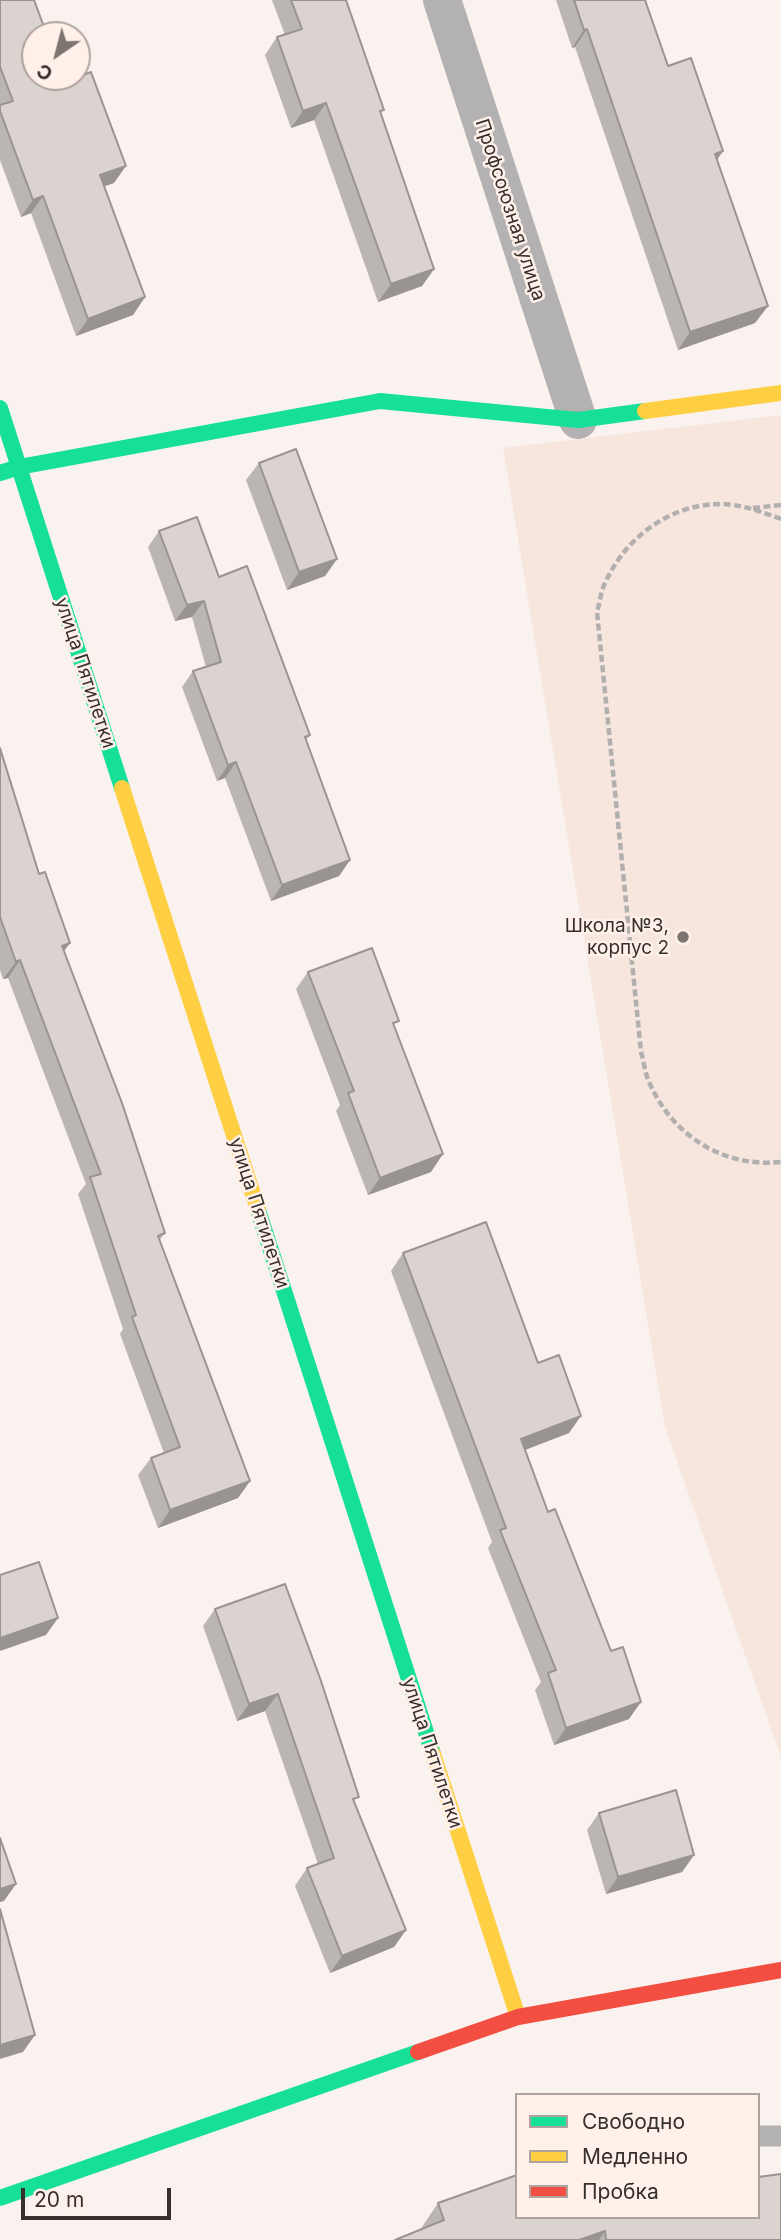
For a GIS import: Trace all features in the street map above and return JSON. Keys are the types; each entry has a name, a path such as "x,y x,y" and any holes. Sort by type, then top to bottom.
{"street":[{"name":"Профсоюзная улица","path":"442,0 578,420"},
{"path":"0,472 380,401 578,420 781,393"},
{"name":"улица Пятилетки","path":"0,408 518,2017"},
{"path":"0,2198 518,2017 781,1970"}],"lane":[{"path":"760,2136 781,2136"}],"path":[{"path":"781,519 752,509 723,504 693,507 665,517 639,534 619,557 605,583 597,612 641,1052 648,1081 662,1108 681,1131 706,1148 734,1160 764,1164 781,1162"},
{"path":"752,509 781,505"}],"shaded area":[{"name":"Школа №3, корпус 2","path":"781,415 781,1757 665,1427 503,448"}],"building":[{"path":"0,0 34,0 42,21 21,21 21,91 91,91 91,72 126,166 100,175 145,297 88,319 43,196 33,200 0,111 0,105 13,101 0,67"},
{"path":"291,0 346,0 384,110 380,111 434,269 391,284 326,103 303,111 277,37 302,29"},
{"path":"574,0 645,0 668,66 691,58 723,151 715,154 768,306 690,332 587,29 584,30"},
{"path":"296,449 337,559 299,572 259,463"},
{"path":"197,517 219,577 247,566 310,735 305,737 350,860 282,885 236,762 228,765 193,671 221,662 204,601 187,605 159,531"},
{"path":"0,748 39,874 45,872 70,943 62,946 122,1103 165,1233 158,1236 250,1481 170,1510 151,1458 180,1447 132,1317 136,1315 90,1177 101,1174 20,960 16,962 0,917"},
{"path":"372,948 399,1021 393,1023 443,1154 380,1178 348,1093 354,1091 308,972"},
{"path":"486,1222 538,1363 559,1355 581,1416 521,1439 548,1512 555,1509 611,1651 623,1647 641,1702 566,1728 548,1673 556,1670 500,1530 506,1528 403,1253"},
{"path":"39,1562 58,1618 0,1638 0,1575"},
{"path":"285,1584 320,1678 359,1797 353,1799 406,1930 342,1956 307,1868 334,1858 278,1694 249,1704 215,1609"},
{"path":"676,1790 694,1855 618,1877 599,1813"},
{"path":"0,1838 16,1884 0,1889"},
{"path":"0,1909 35,2035 0,2045"},
{"path":"781,2174 781,2240 606,2240 605,2231 579,2240 395,2240 444,2220 438,2203 515,2176 515,2219 760,2219 760,2177"}],"traffic: fast":[{"path":"0,473 19,467 380,401 578,420 645,411"},
{"path":"0,408 122,788"},
{"path":"258,1210 433,1754"},
{"path":"0,2198 418,2052"}],"traffic: slow":[{"path":"645,411 781,393"},
{"path":"122,788 258,1210"},
{"path":"433,1754 518,2017"}],"traffic: jam":[{"path":"418,2052 518,2017 781,1970"}],"place":[{"name":"Школа №3, корпус 2","path":"683,937"}]}
